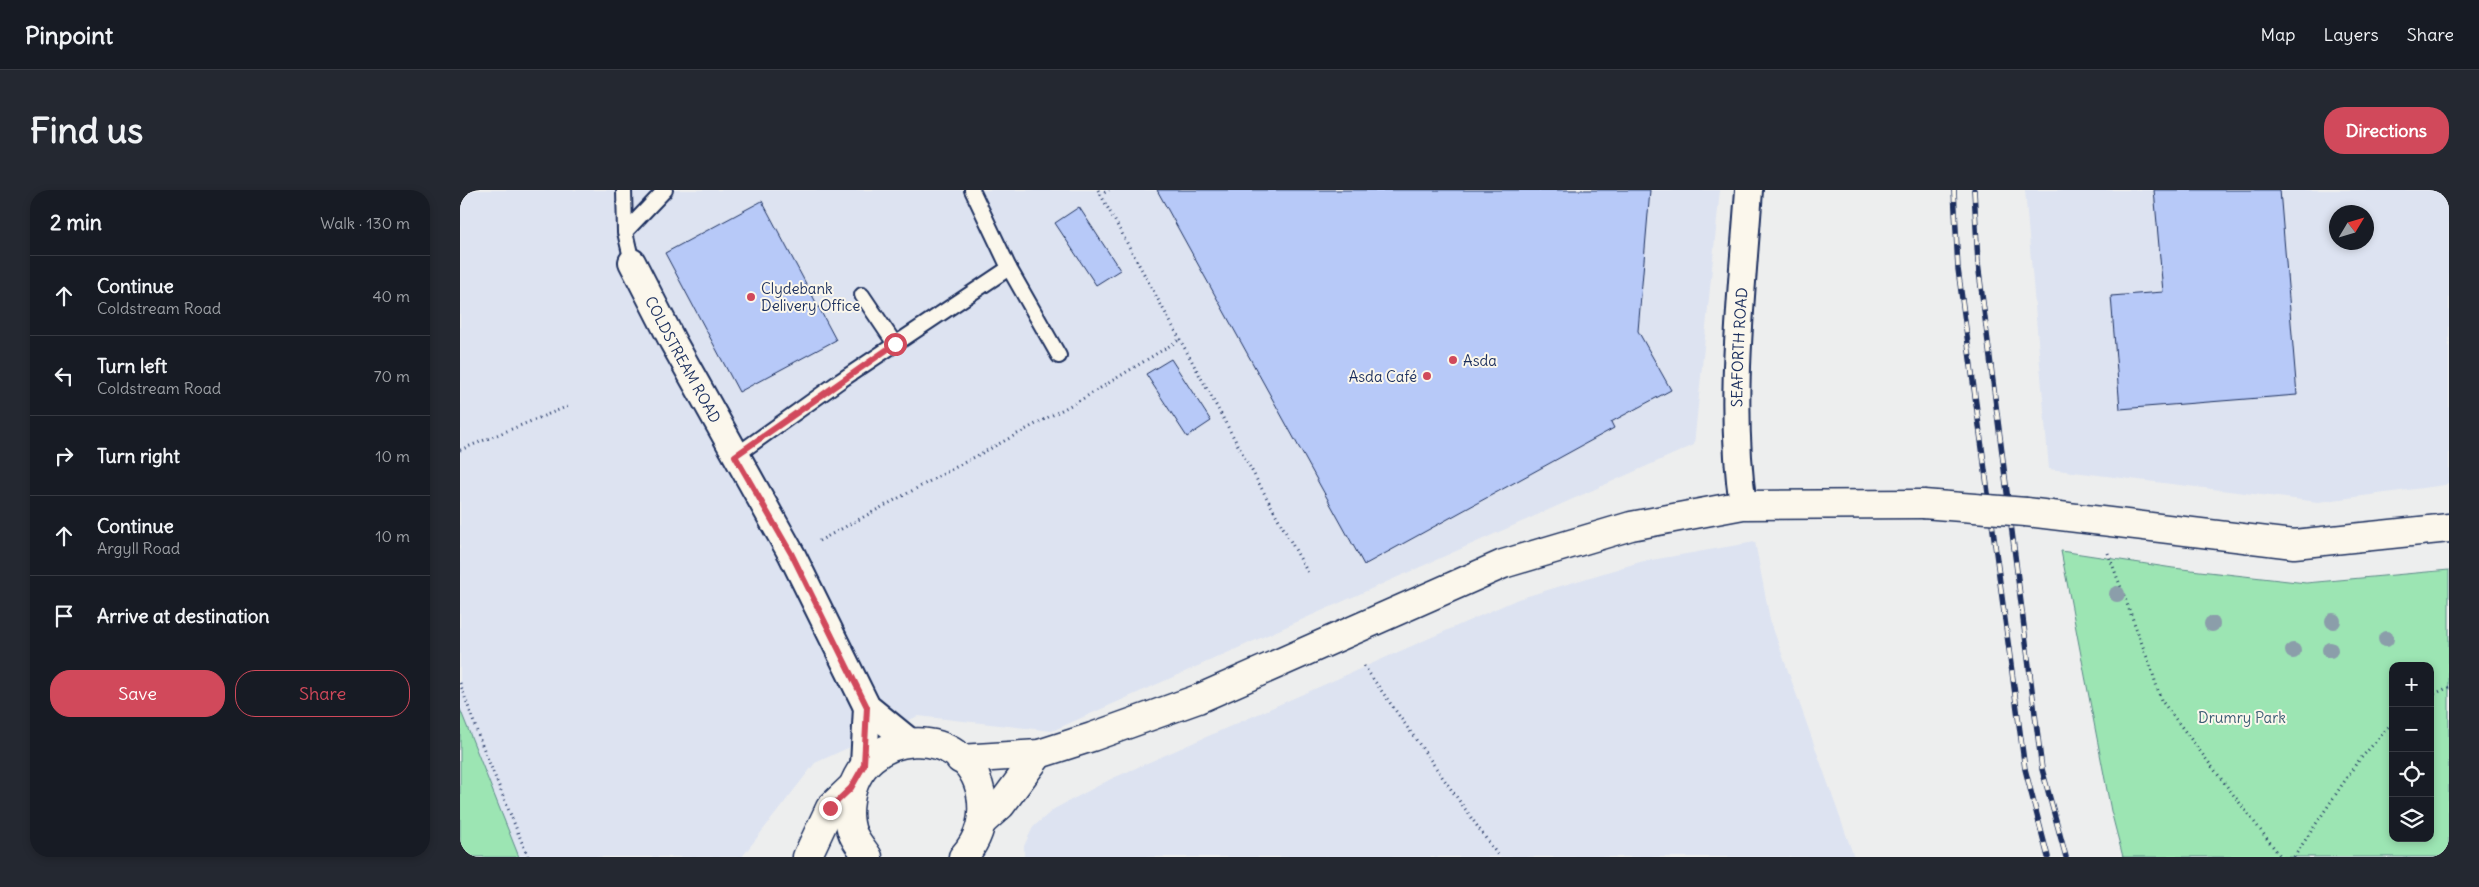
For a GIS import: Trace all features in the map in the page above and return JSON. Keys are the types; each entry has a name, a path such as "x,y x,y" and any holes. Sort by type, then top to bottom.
{"street":[{"name":"SEAFORTH ROAD","path":"1743,505 1739,482 1736,367 1749,190"},
{"name":"COLDSTREAM ROAD","path":"632,262 735,456 792,555 867,707 910,742"},
{"path":"960,759 1039,754 1198,699 1503,564 1631,526 1743,505 1923,504 2026,512 2294,544 2448,527"},
{"name":"COLDSTREAM ROAD","path":"858,777 867,707"},
{"path":"807,857 830,808 877,754 893,746 910,742 937,746 960,759 972,772 980,788 983,805 982,822 971,854"},
{"path":"982,822 1001,805 1039,754"},
{"path":"858,777 848,813 854,837 868,857"}],"lane":[{"path":"624,190 625,232 632,262"},
{"path":"625,232 665,190"},
{"path":"972,190 1009,268 1059,356"},
{"path":"735,456 895,344 1009,268"},
{"path":"862,295 895,344"}],"path":[{"path":"1098,190 1308,573"},
{"path":"1100,195 1109,190"},
{"path":"792,555 1084,398 1179,340"},
{"path":"460,450 571,406"},
{"path":"2094,520 2151,668 2161,700 2281,857"},
{"path":"1364,666 1499,857"},
{"path":"460,684 480,740 528,857"},
{"path":"2434,694 2449,687"},
{"path":"2294,857 2356,764 2389,727"}],"shaded area":[{"path":"460,190 1720,190 1694,445 1052,731 918,716 815,763 742,857 460,857"},
{"path":"2025,190 2449,190 2449,482 2445,485 2318,502 2049,469"},
{"path":"1755,542 1770,620 1854,857 1024,857 1024,846 1033,827 1054,809 1111,779 1518,599 1640,562"}],"green space":[{"name":"Drumry Park","path":"2061,551 2173,568 2306,583 2449,570 2449,857 2123,857 2111,811"},
{"path":"460,709 519,857 460,857"}],"building":[{"name":"Asda","path":"1157,190 1650,190 1638,331 1671,390 1611,422 1614,428 1364,565"},
{"path":"2154,190 2280,190 2297,395 2120,409 2111,296 2163,292"},
{"name":"Clydebank Delivery Office","path":"762,201 836,340 739,392 665,253"},
{"path":"1079,207 1120,270 1096,285 1055,223"},
{"path":"1171,359 1211,421 1187,437 1146,374"}],"railway":[{"path":"1954,190 1958,269 2025,769 2048,857"},
{"path":"1974,190 1978,263 2042,769 2066,857"}],"place":[{"name":"Clydebank Delivery Office","path":"751,297"},
{"name":"Asda","path":"1453,360"},
{"name":"Asda Café","path":"1427,376"}],"route":[{"path":"830,808 851,788 864,765 867,707 792,555 735,456 895,344"}]}
